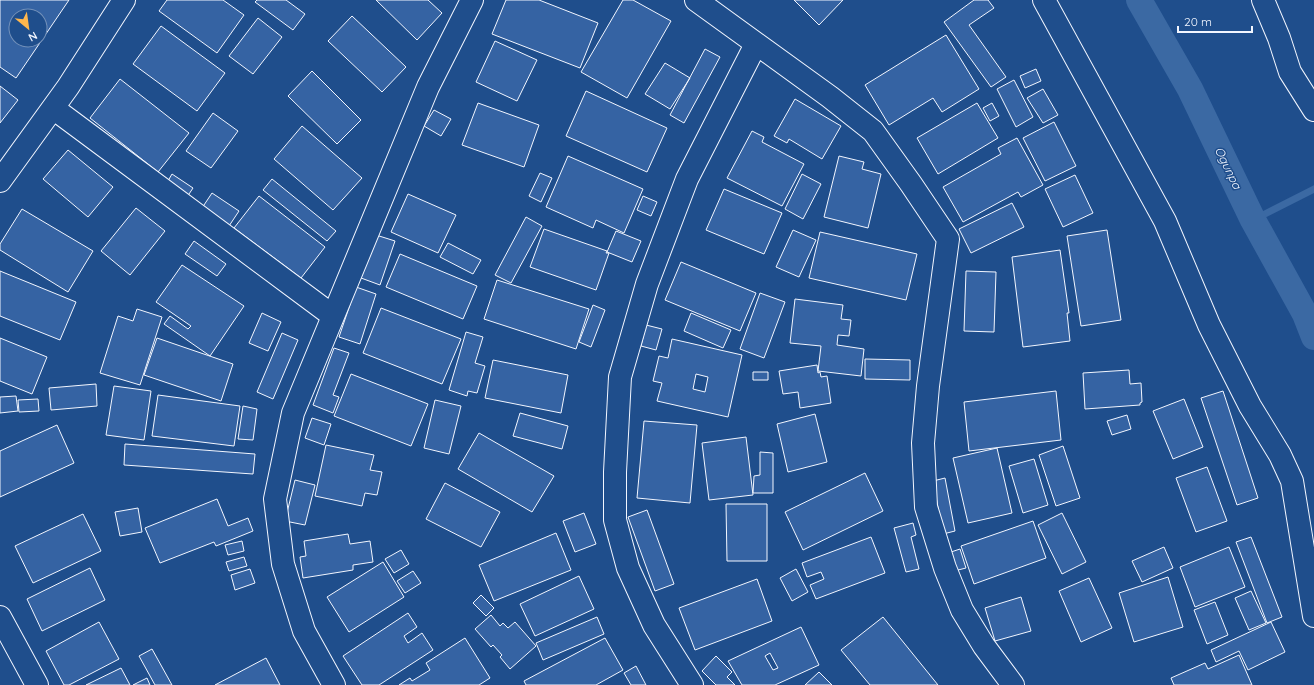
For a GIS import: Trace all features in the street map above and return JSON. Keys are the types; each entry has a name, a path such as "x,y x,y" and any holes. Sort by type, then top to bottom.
{"street":[{"path":"0,181 68,88 124,0"},
{"path":"334,685 304,632 283,564 274,499 294,413 428,87 472,0"},
{"path":"696,0 830,97 873,131 948,239 928,386 923,443 926,507 945,568 962,610 984,646 1013,685"},
{"path":"1044,0 1165,221 1209,325 1250,406 1280,455 1292,481 1314,616"},
{"path":"1263,0 1279,38 1290,72 1314,110"},
{"path":"692,685 654,625 628,568 615,520 615,472 620,377 647,284 688,179 756,44"},
{"path":"53,108 333,316"},
{"path":"0,617 37,685"}],"building":[{"path":"0,0 69,0 48,31 48,8 8,8 8,48 36,48 16,78 0,67"},
{"path":"167,0 223,0 244,15 217,53 159,11"},
{"path":"257,0 286,0 305,14 293,30 255,2"},
{"path":"376,0 428,0 442,13 417,40"},
{"path":"506,0 539,0 598,23 580,68 492,34"},
{"path":"623,0 633,0 671,21 627,98 581,72"},
{"path":"794,0 843,0 819,25"},
{"path":"974,0 988,0 994,8 969,25 1006,77 991,87 944,22"},
{"path":"352,16 406,67 382,92 328,41"},
{"path":"258,18 282,37 253,74 229,56"},
{"path":"161,26 225,73 197,111 133,64"},
{"path":"946,35 979,89 942,112 933,98 889,125 865,85"},
{"path":"495,41 537,60 517,101 476,82"},
{"path":"705,49 720,57 684,123 670,115"},
{"path":"665,63 690,78 670,109 645,94"},
{"path":"1036,69 1041,81 1025,88 1020,76"},
{"path":"312,71 361,120 337,144 288,96"},
{"path":"120,79 189,133 158,172 90,118"},
{"path":"1014,80 1033,117 1016,127 997,89"},
{"path":"0,86 18,100 0,123"},
{"path":"1043,89 1058,115 1043,123 1027,98"},
{"path":"586,91 667,128 647,172 566,136"},
{"path":"795,99 841,126 822,159 789,139 787,143 774,136"},
{"path":"478,103 539,125 524,167 462,145"},
{"path":"977,103 998,138 938,174 917,138"},
{"path":"992,103 999,116 990,121 983,108"},
{"path":"434,110 451,119 441,136 424,126"},
{"path":"213,113 238,131 211,168 186,151"},
{"path":"1054,122 1076,166 1045,181 1023,138"},
{"path":"302,126 362,178 333,210 274,159"},
{"path":"752,131 764,137 762,142 804,164 782,206 727,178"},
{"path":"1017,138 1043,185 1021,197 1018,192 963,222 943,187 1001,154 998,148"},
{"path":"68,150 113,187 88,217 43,179"},
{"path":"568,156 643,189 624,233 596,220 593,228 546,207"},
{"path":"839,156 864,162 862,169 881,174 868,228 824,217"},
{"path":"540,173 552,178 541,202 529,196"},
{"path":"172,174 193,188 185,200 165,186"},
{"path":"802,174 821,184 803,219 785,209"},
{"path":"1075,175 1093,213 1063,227 1045,189"},
{"path":"272,179 336,231 327,241 263,190"},
{"path":"724,189 782,213 764,254 706,230"},
{"path":"212,193 239,211 229,226 202,208"},
{"path":"408,194 456,215 438,253 391,232"},
{"path":"259,196 325,247 301,278 234,228"},
{"path":"643,196 657,202 651,216 637,210"},
{"path":"1012,203 1024,227 971,253 959,229"},
{"path":"136,208 165,231 130,275 101,251"},
{"path":"22,209 93,251 68,292 0,250 0,244"},
{"path":"526,217 542,226 511,283 495,275"},
{"path":"544,229 609,253 596,290 530,267"},
{"path":"793,230 816,240 799,277 776,267"},
{"path":"1107,230 1121,320 1081,326 1067,236"},
{"path":"616,231 641,241 632,262 607,252"},
{"path":"820,232 917,254 906,300 809,278"},
{"path":"376,235 395,241 380,285 361,278"},
{"path":"194,241 226,264 217,276 185,254"},
{"path":"448,243 481,260 473,274 440,257"},
{"path":"1060,250 1069,313 1067,313 1070,341 1023,347 1012,257"},
{"path":"400,254 477,286 463,319 386,287"},
{"path":"681,262 756,293 740,331 665,300"},
{"path":"182,265 244,306 210,356 164,324 170,316 188,329 191,326 156,302"},
{"path":"0,271 76,302 60,340 0,316"},
{"path":"966,271 996,272 994,332 964,331"},
{"path":"497,280 589,309 576,349 484,319"},
{"path":"356,287 376,294 360,344 339,337"},
{"path":"760,293 785,302 764,358 740,349"},
{"path":"795,299 843,305 841,319 851,320 849,336 838,335 837,345 864,349 861,376 818,371 821,346 790,343"},
{"path":"593,305 605,310 591,347 579,342"},
{"path":"381,308 461,339 442,384 363,353"},
{"path":"137,309 162,317 140,385 100,373 118,316 133,321"},
{"path":"262,313 281,322 268,351 249,343"},
{"path":"691,313 731,330 723,348 684,331"},
{"path":"646,325 662,329 656,350 641,346"},
{"path":"466,332 483,337 475,363 485,366 477,393 468,391 467,396 449,390"},
{"path":"282,333 298,340 273,399 257,392"},
{"path":"0,338 47,357 32,394 0,381"},
{"path":"157,338 233,364 221,401 144,375"},
{"path":"672,339 742,355 728,417 657,401 662,383 653,381 659,356 668,358","holes":["696,374 708,377 705,392 693,389"]},
{"path":"334,348 349,353 333,395 339,397 333,413 313,405"},
{"path":"865,359 910,360 910,380 865,379"},
{"path":"493,360 568,375 561,413 485,398"},
{"path":"817,365 818,373 820,372 821,377 827,376 831,403 800,408 798,392 783,394 779,371"},
{"path":"1129,370 1130,384 1141,383 1142,402 1140,405 1085,409 1083,373"},
{"path":"753,372 768,372 768,380 753,380"},
{"path":"351,374 428,404 411,446 334,416"},
{"path":"96,384 97,406 51,410 49,388"},
{"path":"114,386 151,391 144,440 106,435"},
{"path":"1056,391 1061,440 969,451 964,402"},
{"path":"1223,391 1258,498 1237,505 1201,398"},
{"path":"158,395 240,406 234,446 152,436"},
{"path":"16,396 18,411 0,413 0,397"},
{"path":"38,399 39,411 19,412 18,400"},
{"path":"1184,399 1203,447 1173,459 1153,411"},
{"path":"435,400 461,406 449,454 424,448"},
{"path":"243,406 257,409 253,440 238,439"},
{"path":"520,413 568,426 562,449 513,436"},
{"path":"815,414 827,462 788,472 777,424"},
{"path":"1127,415 1131,429 1112,435 1107,421"},
{"path":"312,418 331,424 324,445 305,438"},
{"path":"644,421 697,425 690,503 637,498"},
{"path":"57,425 74,463 0,497 0,451"},
{"path":"479,433 554,476 532,512 458,469"},
{"path":"746,437 753,495 709,500 702,443"},
{"path":"125,444 255,454 253,474 124,465"},
{"path":"326,445 374,455 370,470 382,472 377,495 365,493 362,506 315,496"},
{"path":"1063,446 1080,498 1056,506 1039,455"},
{"path":"997,448 1012,513 968,523 953,458"},
{"path":"760,452 773,453 773,493 753,493 754,476 760,475"},
{"path":"1034,459 1048,505 1023,513 1009,466"},
{"path":"1207,467 1227,521 1196,532 1176,478"},
{"path":"865,473 883,511 803,550 785,512"},
{"path":"945,478 955,531 943,534 933,481"},
{"path":"295,480 315,485 305,525 285,521"},
{"path":"445,483 500,512 481,547 426,519"},
{"path":"217,499 228,526 248,518 253,531 216,546 214,542 160,563 145,528"},
{"path":"726,504 767,504 767,561 727,561"},
{"path":"138,508 142,532 120,536 115,512"},
{"path":"647,510 674,584 655,591 628,517"},
{"path":"584,513 596,544 575,552 563,521"},
{"path":"1062,513 1086,562 1062,574 1038,525"},
{"path":"83,514 101,551 33,583 15,546"},
{"path":"1033,521 1046,558 974,584 961,546"},
{"path":"913,523 916,535 911,537 919,569 906,572 894,528"},
{"path":"556,533 571,570 494,601 479,565"},
{"path":"348,534 350,544 370,541 373,562 353,565 353,570 303,578 300,557 306,556 304,541"},
{"path":"871,537 885,573 816,599 810,585 824,579 821,572 807,577 802,563"},
{"path":"1251,537 1282,617 1267,623 1236,542"},
{"path":"242,541 244,551 228,555 225,545"},
{"path":"1164,547 1173,568 1142,582 1132,561"},
{"path":"1229,547 1245,587 1195,607 1180,567"},
{"path":"960,549 966,568 954,571 948,553"},
{"path":"401,550 409,564 394,573 385,559"},
{"path":"244,557 247,566 229,571 226,562"},
{"path":"383,562 404,597 349,632 327,597"},
{"path":"90,568 105,600 42,631 27,599"},
{"path":"250,569 255,583 235,590 231,575"},
{"path":"796,569 808,592 792,601 780,578"},
{"path":"413,571 421,583 405,593 397,581"},
{"path":"579,576 594,609 535,636 520,604"},
{"path":"1168,577 1183,627 1134,642 1119,593"},
{"path":"1089,578 1112,628 1081,642 1059,591"},
{"path":"757,579 772,621 695,650 679,608"},
{"path":"1251,591 1266,623 1249,630 1235,598"},
{"path":"481,595 494,608 486,616 473,603"},
{"path":"1021,597 1031,631 995,641 985,608"},
{"path":"1215,602 1228,635 1207,644 1194,610"},
{"path":"408,613 417,627 404,636 408,643 422,633 433,650 379,685 362,685 343,656"},
{"path":"491,615 500,626 503,623 508,628 515,622 536,646 510,669 500,657 502,655 493,645 491,647 475,629"},
{"path":"597,617 604,634 543,660 536,643"},
{"path":"883,617 938,685 870,685 841,650"},
{"path":"99,622 119,659 69,685 64,685 46,651"},
{"path":"1271,622 1285,652 1248,670 1239,651 1216,662 1211,650"},
{"path":"801,627 819,665 775,685 742,685 728,661","holes":["770,653 778,668 773,670 765,656"]},
{"path":"465,638 490,678 479,685 399,685 410,678 412,681 430,670 426,663"},
{"path":"605,638 623,670 596,685 526,685 524,681"},
{"path":"152,649 172,685 155,685 139,656"},
{"path":"1239,655 1252,685 1174,685 1171,678 1205,663 1208,669"},
{"path":"716,656 732,672 727,677 735,685 716,685 702,671"},
{"path":"266,658 280,685 215,685"},
{"path":"636,666 646,685 631,685 624,673"},
{"path":"121,668 130,685 86,685"},
{"path":"819,672 832,685 805,685"},
{"path":"147,678 150,685 133,685"}],"waterway":[{"name":"Ogunpa","path":"1139,0 1190,89 1253,220 1305,314 1314,337"},
{"path":"1253,220 1314,189"}]}
